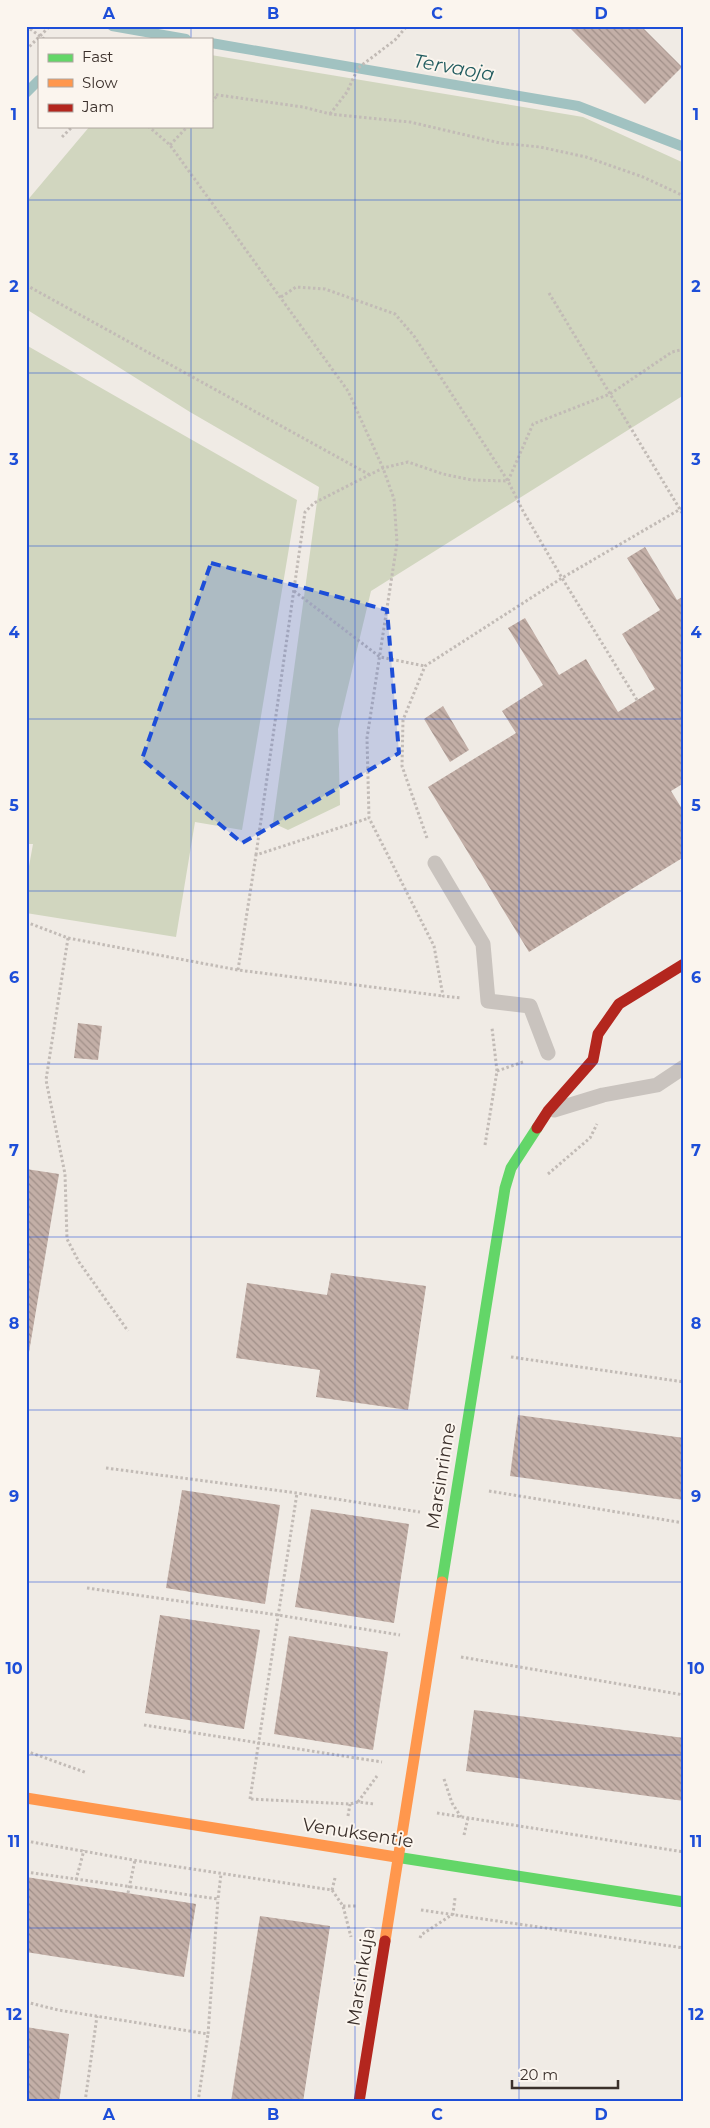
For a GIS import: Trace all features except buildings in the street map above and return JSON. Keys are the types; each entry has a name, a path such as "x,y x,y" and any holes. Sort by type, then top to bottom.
{"street":[{"name":"Marsinrinne","path":"398,1858 505,1188 511,1168 548,1112 593,1060 598,1034 619,1004 684,964"},
{"name":"Venuksentie","path":"26,1798 684,1902"},
{"name":"Marsinkuja","path":"359,2102 398,1858"}],"lane":[{"path":"435,863 483,944 488,1001 530,1006 548,1053"},
{"path":"548,1112 603,1095 657,1085 684,1067"}],"path":[{"path":"26,26 43,37 50,26"},
{"path":"330,114 347,92 358,68 394,40 407,26"},
{"path":"26,50 38,41"},
{"path":"212,94 303,107 330,114 410,122 500,143 540,147 586,157 643,177 684,196"},
{"path":"212,101 218,95"},
{"path":"62,137 71,128"},
{"path":"150,128 170,145 348,391 383,468 394,499 397,544 367,738 369,818 434,946 443,996"},
{"path":"170,145 186,128"},
{"path":"26,284 370,475"},
{"path":"281,297 296,287 325,289 395,314 414,336 508,480 523,512 637,700"},
{"path":"549,294 684,516"},
{"path":"508,480 533,424 610,394 672,352 684,349"},
{"path":"238,970 305,512 314,504 383,468 408,462 443,474 472,480 508,480"},
{"path":"435,863 402,766 404,720 425,666 562,578 684,507"},
{"path":"294,591 380,657 425,666"},
{"path":"256,855 369,818"},
{"path":"26,922 68,938 238,970 488,1001 497,1071 548,1053"},
{"path":"68,938 46,1080 65,1174 67,1239 80,1262 128,1331"},
{"path":"543,1179 590,1138 597,1126 603,1095"},
{"path":"508,1366 509,1356 684,1382"},
{"path":"106,1468 297,1492 426,1513"},
{"path":"486,1491 684,1524"},
{"path":"297,1492 250,1798 350,1804 358,1802 684,1852"},
{"path":"87,1588 278,1615 405,1636"},
{"path":"459,1667 462,1647"},
{"path":"460,1657 684,1695"},
{"path":"144,1725 385,1762"},
{"path":"26,1751 96,1776"},
{"path":"442,1774 452,1803 461,1817"},
{"path":"453,1914 457,1867 468,1818"},
{"path":"26,1841 221,1874 332,1890"},
{"path":"76,1880 84,1850"},
{"path":"128,1893 135,1860"},
{"path":"26,1872 218,1899"},
{"path":"198,2102 208,2034 221,1874"},
{"path":"343,1906 390,1907 453,1914 684,1948"},
{"path":"418,1944 420,1935 453,1914"},
{"path":"26,2002 208,2034"},
{"path":"85,2102 97,2016"}],"highlighted area":[{"path":"211,563 387,610 399,753 242,843 142,759"}],"green space":[{"path":"212,55 583,117 684,163 684,395 371,591 338,729 340,805 288,830 273,823 319,487 190,412 26,309 26,202 88,128 212,128"},
{"path":"26,345 297,500 242,830 195,822 176,937 26,913 26,883 33,844 26,844"}],"waterway":[{"name":"Tervaoja","path":"112,26 180,38"},
{"name":"Tervaoja","path":"212,43 578,106 684,147"},
{"path":"26,93 38,81"}],"traffic: fast":[{"path":"442,1582 505,1188 511,1168 537,1128"},
{"path":"396,1857 684,1902"}],"traffic: slow":[{"path":"385,1941 442,1582"},
{"path":"26,1798 396,1857"}],"traffic: jam":[{"path":"537,1128 548,1111 593,1060 598,1034 619,1004 684,964"},
{"path":"359,2102 385,1941"}]}
